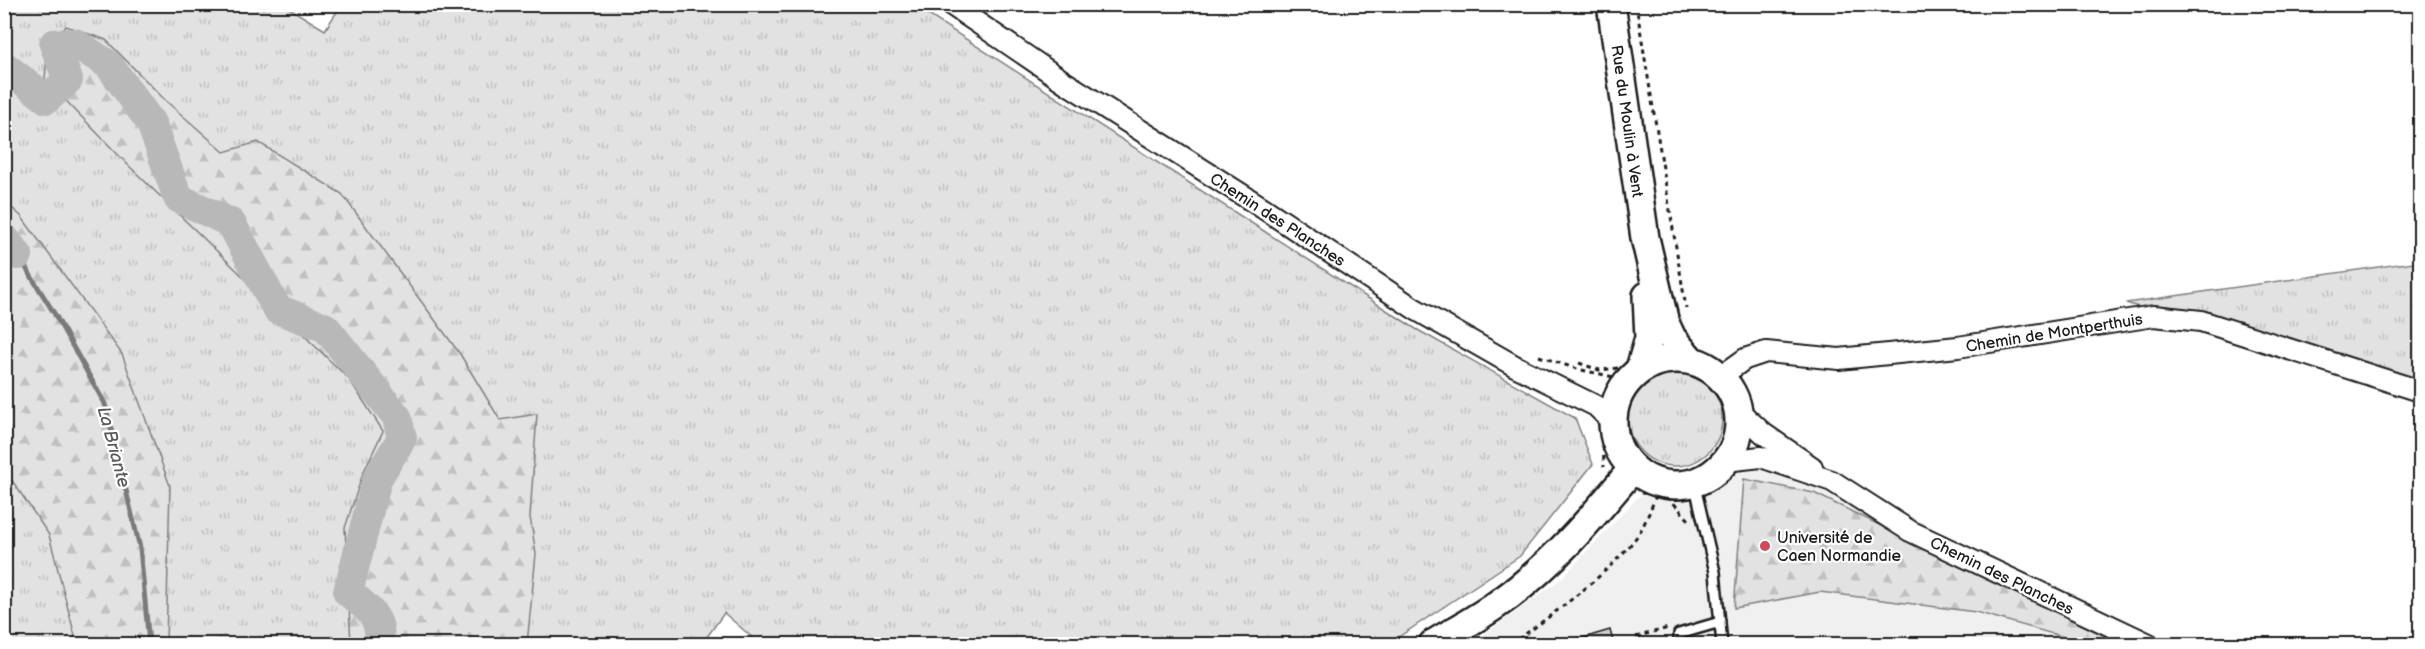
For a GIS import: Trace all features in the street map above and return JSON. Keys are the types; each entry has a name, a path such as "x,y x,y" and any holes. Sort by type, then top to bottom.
{"main road":[{"name":"Rue du Moulin à Vent","path":"1611,4 1645,238"},
{"path":"1640,369 1649,338 1645,238"},
{"path":"1645,238 1665,323 1672,338 1691,360"},
{"path":"1691,360 1707,367 1720,377 1734,398 1738,410 1738,428 1734,446 1716,470 1694,482 1659,488 1633,468 1606,427 1624,385 1640,369 1660,361 1691,360"},
{"path":"1433,645 1497,604 1550,560 1605,503 1633,468"}],"street":[{"name":"Chemin des Planches","path":"950,4 1066,83 1263,208 1415,309 1515,366 1596,406 1606,427"},
{"name":"Chemin de Montperthuis","path":"1720,377 1745,359 1766,352 1851,358 1958,347 2154,316 2200,321 2421,391"},
{"path":"1738,410 1764,435 1832,481"},
{"name":"Chemin des Planches","path":"1725,461 1761,457 1832,481 1910,531 2149,645"}],"lane":[{"path":"1694,482 1715,573 1722,645"},
{"path":"1679,645 1679,633 1720,622"}],"path":[{"path":"1636,4 1688,319"},
{"path":"1539,356 1577,369 1614,377 1640,369"},
{"path":"1600,473 1605,465 1606,427"},
{"path":"1633,500 1641,492 1659,488"},
{"path":"1659,488 1688,518 1693,527"},
{"path":"1511,645 1544,621 1611,564 1641,531 1659,488"}],"shaded area":[{"name":"Université de Caen Normandie","path":"1752,463 1825,488 1853,508 1910,531 2149,644 1471,644 1560,580 1639,496 1650,495 1657,500 1723,476 1730,469"}],"green space":[{"path":"342,4 913,5 1416,329 1575,418 1593,464 1520,556 1388,644 760,644 724,613 702,644 5,644 4,5 284,5 325,30"},
{"path":"66,26 106,40 166,101 224,152 258,142 342,194 460,354 500,420 537,414 530,517 536,554 527,644 351,644 345,528 363,473 383,431 349,379 129,166 45,79 47,55"},
{"path":"5,202 21,216 122,354 170,486 166,644 77,644 49,535 5,470"},
{"path":"2420,261 2420,398 2126,303"},
{"path":"1675,372 1693,376 1708,386 1718,401 1722,419 1718,437 1708,452 1693,462 1675,466 1657,462 1642,452 1632,437 1628,419 1632,401 1642,386 1657,376"},
{"path":"1744,479 1814,493 2107,637 2104,644 2088,644 1976,612 1820,592 1734,608"}],"building":[{"path":"1610,630 1614,645 1574,645 1573,641"}],"waterway":[{"path":"4,66 47,99 68,80 54,44 75,43 109,65 151,123 178,198 231,223 277,309 326,328 397,417 402,438 377,479 348,592 372,614 379,627 378,644"},
{"name":"La Briante","path":"4,238 18,255"},
{"name":"La Briante","path":"18,255 54,313 105,404 140,548 149,644"}],"place":[{"name":"Université de Caen Normandie","path":"1765,546"}]}
